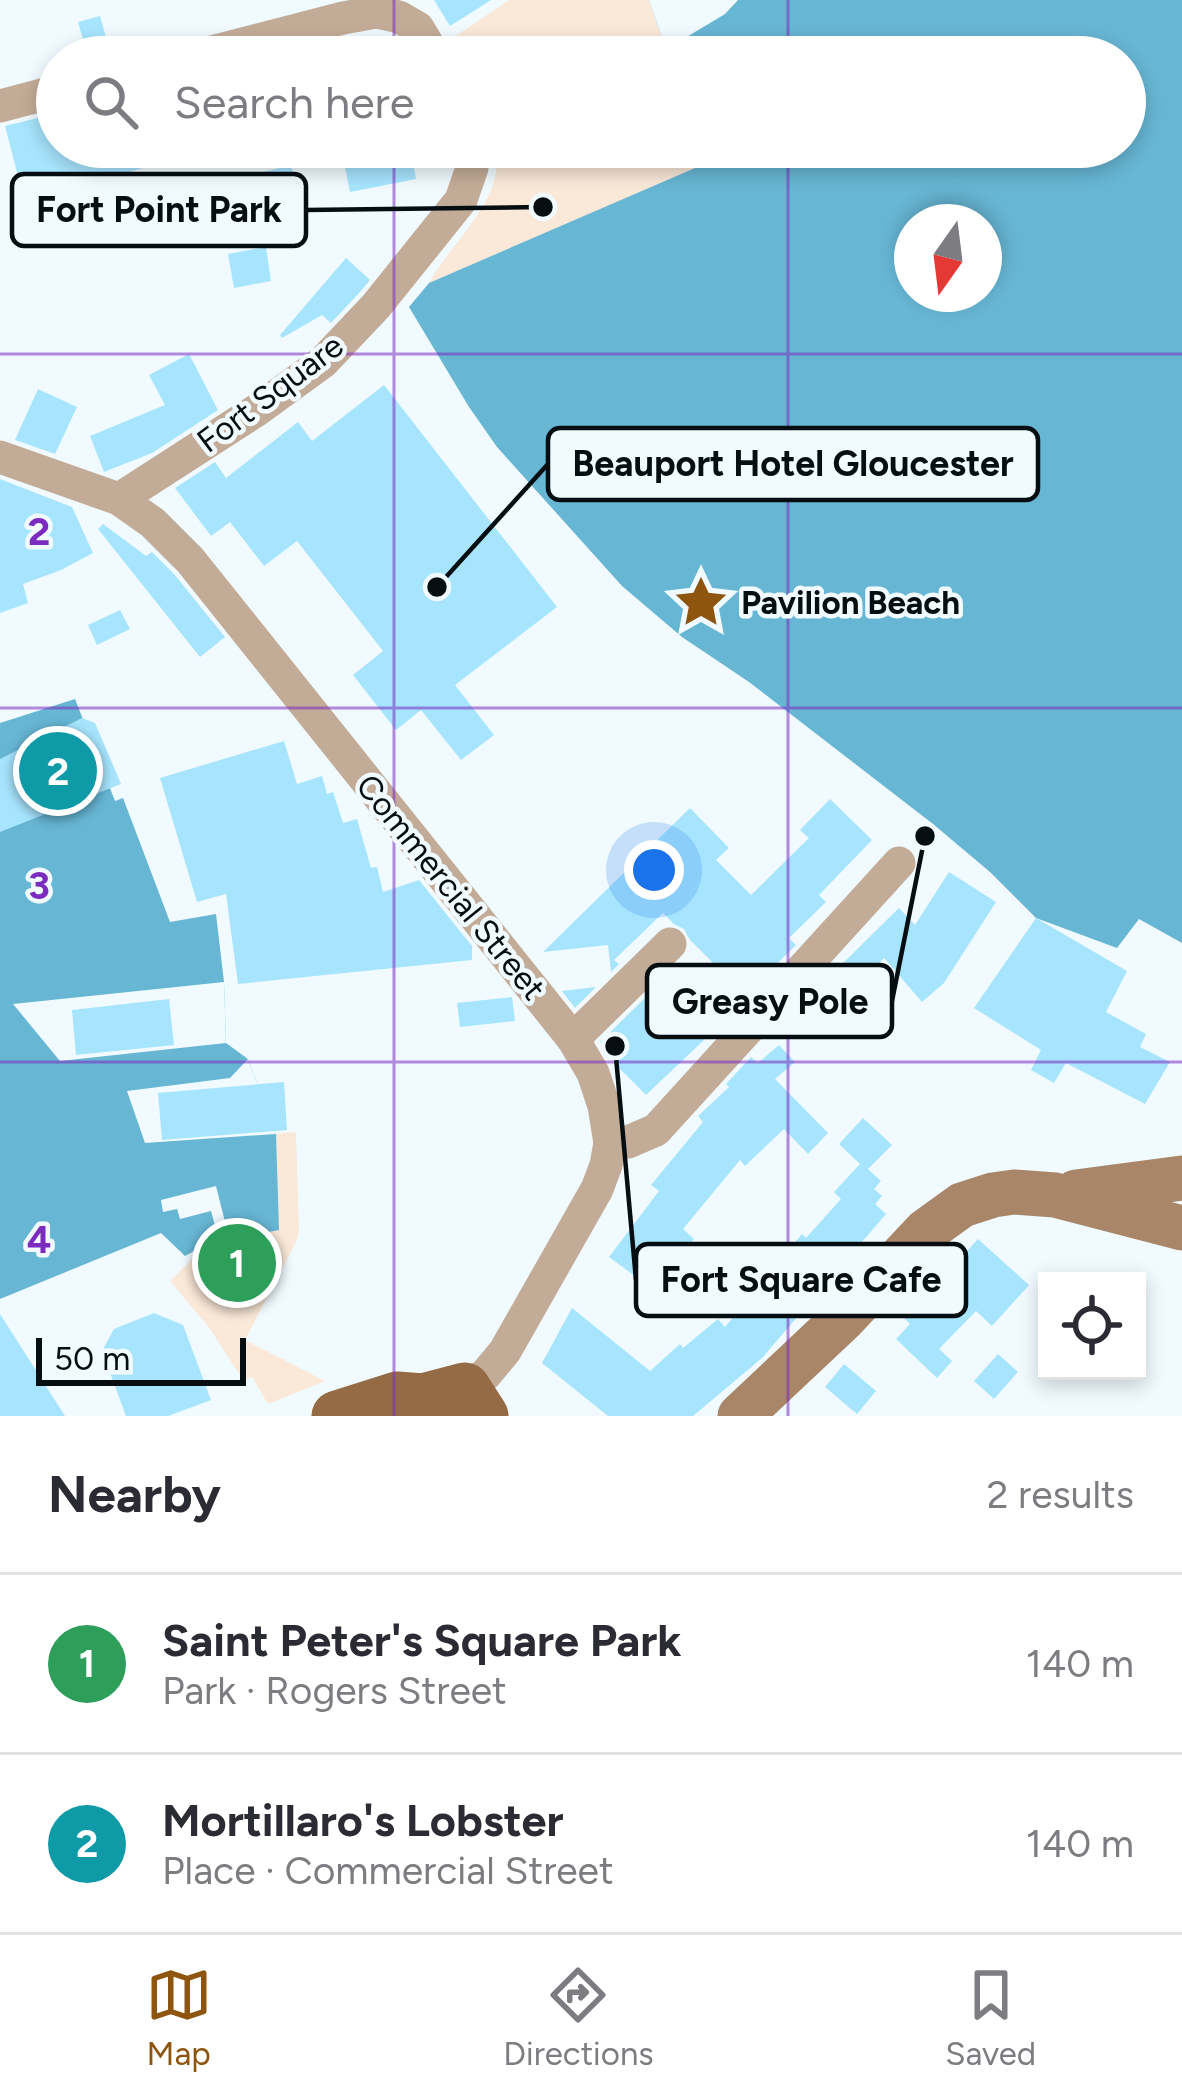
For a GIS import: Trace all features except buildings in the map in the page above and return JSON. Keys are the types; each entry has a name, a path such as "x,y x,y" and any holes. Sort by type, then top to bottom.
{"main road":[{"path":"1055,1195 1182,1178"},
{"path":"740,1416 843,1319 926,1231 962,1205 1014,1192 1055,1195 1182,1228"},
{"path":"337,1416 397,1396 451,1405"}],"street":[{"path":"273,36 376,12 399,17 423,36"},
{"path":"0,106 36,97"},
{"name":"Fort Square","path":"119,499 323,362 376,306 461,200 472,168"},
{"name":"Commercial Street","path":"0,457 119,499 153,523 190,560 573,1039 593,1073 610,1143"},
{"path":"451,1405 486,1374 519,1328 597,1190 610,1143 656,1130 899,863"},
{"path":"573,1039 670,944"}],"shaded area":[{"path":"509,0 649,0 662,36 455,36"},
{"path":"496,168 696,168 429,283 494,182"},
{"path":"296,1132 297,1240 245,1340 325,1381 268,1404 252,1377 243,1380 210,1329 170,1281 207,1244 278,1230 276,1134"}],"water":[{"path":"649,0 1182,0 1182,943 1139,919 1117,948 1036,918 933,824 749,682 682,637 622,586 497,447 409,307 429,283 695,168 1146,168 1146,36 662,36"},
{"path":"75,699 115,801 123,798 170,922 216,914 226,1043 248,1059 276,1134 279,1230 207,1244 185,1256 161,1233 0,1299 0,723"}],"pier":[{"path":"649,0 738,0 725,14 688,36 662,36"},
{"path":"224,982 226,1043 60,1061 13,1004"},
{"path":"248,1059 276,1134 145,1143 127,1091 230,1078"},
{"path":"216,1186 228,1234 218,1237 211,1211 180,1219 177,1209 163,1212 161,1200"}],"place":[{"name":"Fort Point Park","path":"543,207"},
{"name":"Beauport Hotel Gloucester","path":"437,587"},
{"name":"Pavilion Beach","path":"701,602"},
{"name":"Mortillaro's Lobster","path":"58,771"},
{"name":"Greasy Pole","path":"925,836"},
{"name":"Fort Square Cafe","path":"615,1046"},
{"name":"Saint Peter's Square Park","path":"237,1263"}]}
